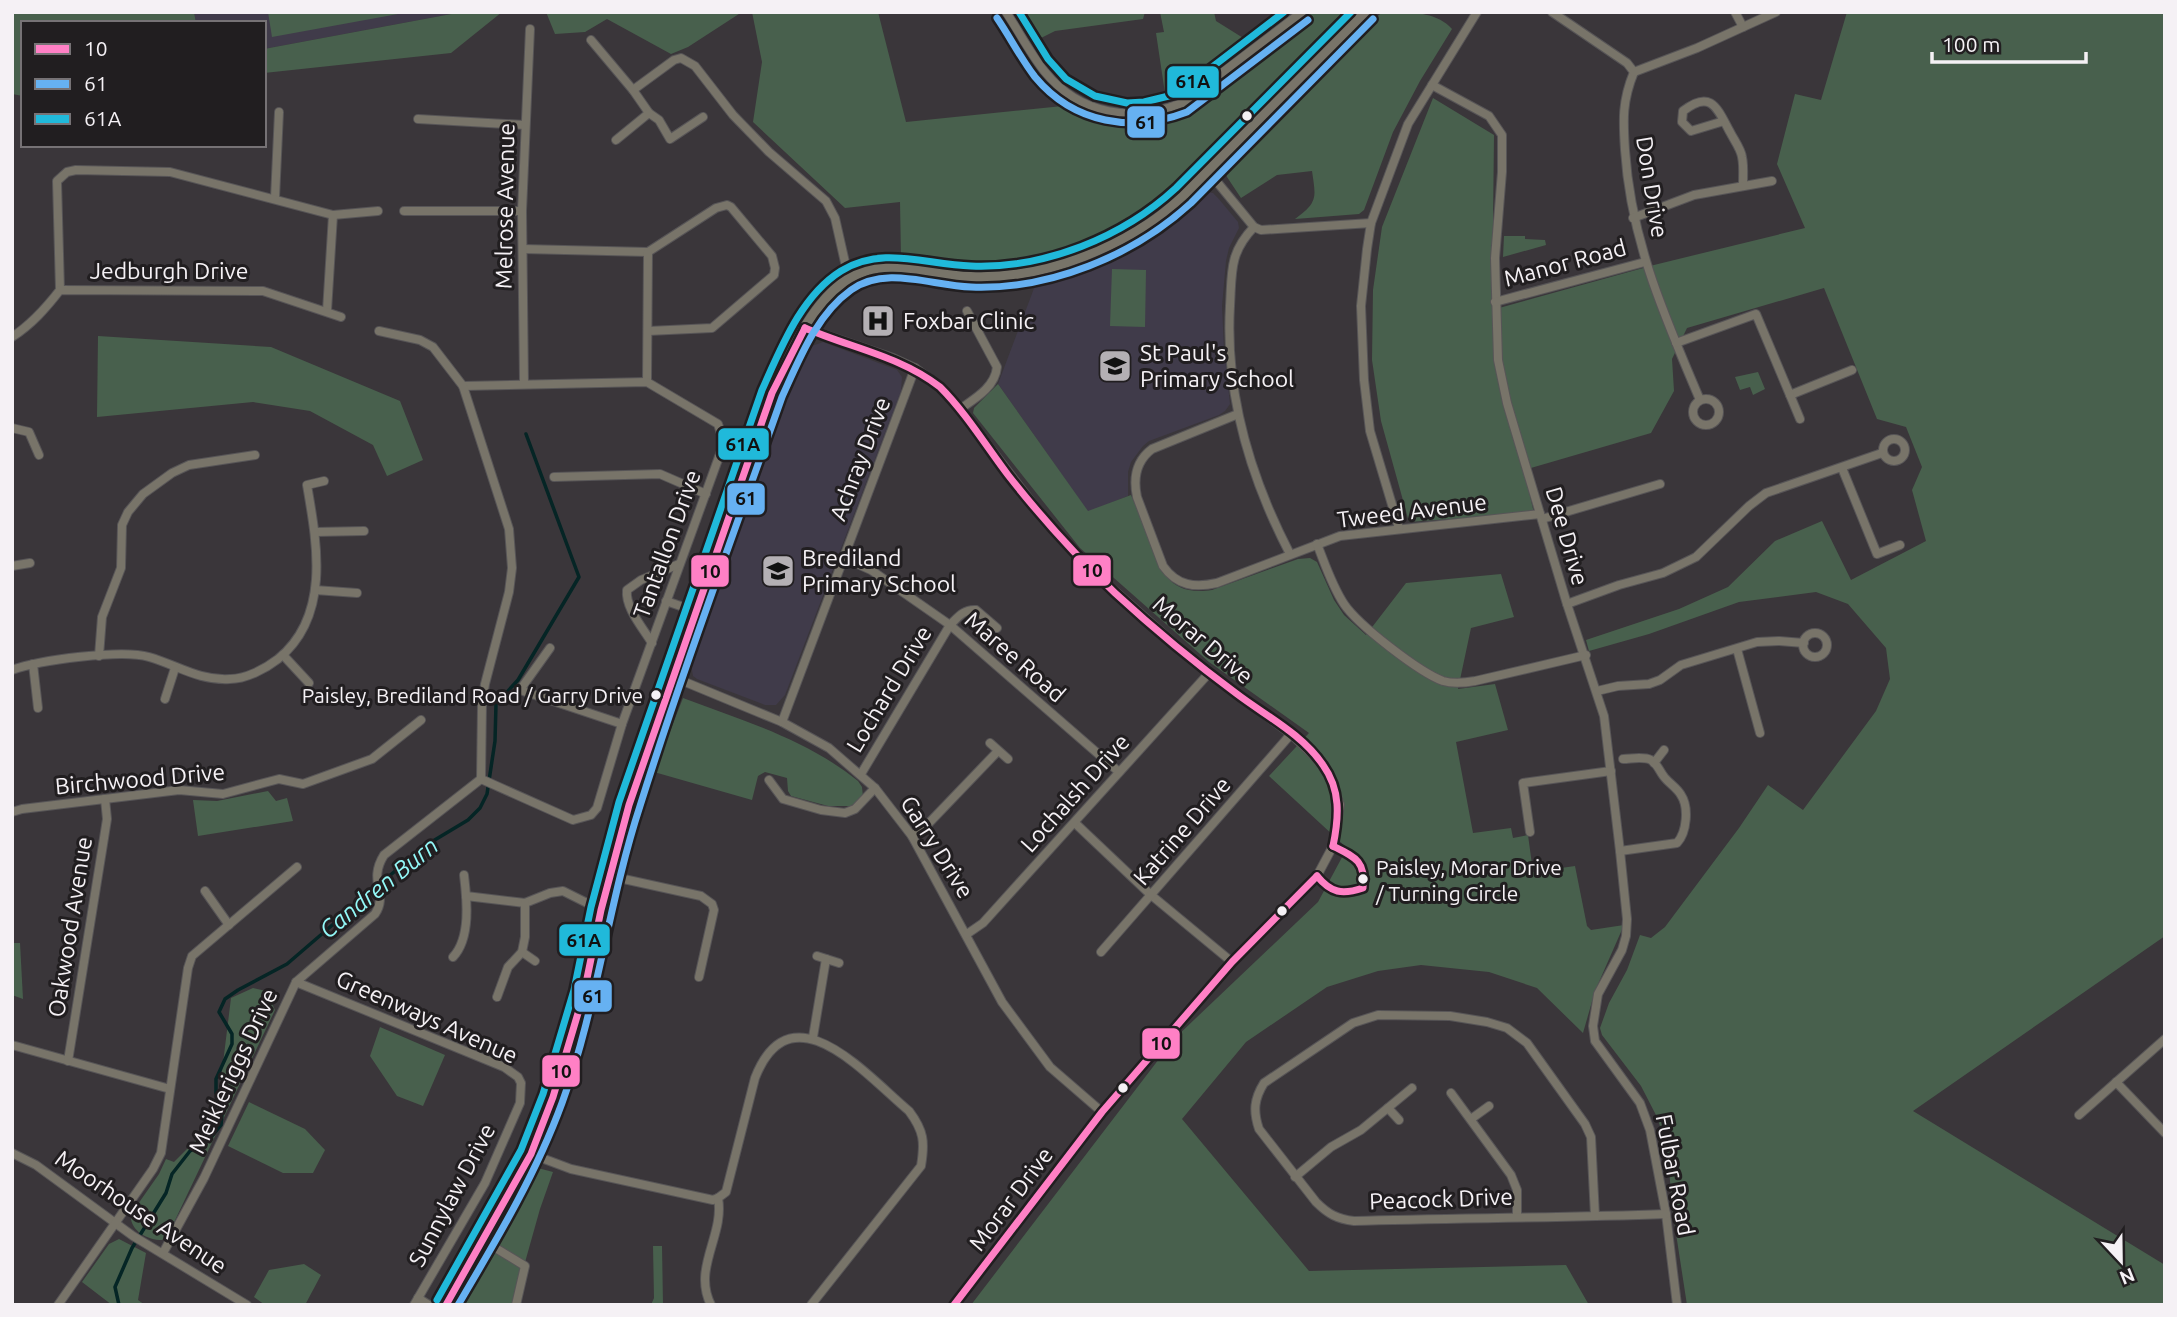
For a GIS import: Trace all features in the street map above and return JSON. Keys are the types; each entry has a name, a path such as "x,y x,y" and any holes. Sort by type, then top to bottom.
{"street":[{"path":"1006,12 1044,70 1058,86 1078,100 1102,111 1125,115 1162,111 1182,103 1302,12"},
{"path":"446,1305 531,1154 553,1097 580,1006 629,805 695,611 772,393 805,328 828,295 862,273 886,267 971,277 1048,270 1086,256 1140,230 1173,205 1366,12"},
{"path":"1399,528 1370,431 1364,380 1362,306 1371,223 1408,124 1477,12"},
{"path":"1552,12 1627,63 1634,72 1776,12"},
{"path":"1735,12 1743,27"},
{"name":"Melrose Avenue","path":"524,383 522,211 530,29"},
{"path":"591,40 649,113 659,121 670,139 703,117"},
{"path":"633,90 674,60 681,58 689,61 733,115 769,152 826,201 835,218 849,280"},
{"name":"Don Drive","path":"1634,72 1625,94 1623,117 1633,218 1645,261 1700,400"},
{"name":"Dee Drive","path":"1432,85 1489,116 1502,135 1503,172 1495,258 1498,360 1507,403 1567,604 1598,691 1604,716 1627,919 1622,950 1598,994 1593,1026"},
{"path":"1724,121 1691,131 1682,122 1683,111 1702,100 1710,102 1719,110 1742,155 1743,185"},
{"path":"275,198 279,112"},
{"path":"616,140 649,113"},
{"path":"418,119 525,125"},
{"path":"1208,171 1254,227 1268,230 1371,223"},
{"path":"60,290 58,181 67,172 170,172 333,215 378,211"},
{"path":"1633,218 1694,195 1772,181"},
{"path":"523,249 648,251 716,208 727,205 772,256 775,268 770,280 712,328 648,331"},
{"path":"404,211 522,211"},
{"path":"327,311 333,215"},
{"path":"1254,227 1239,244 1232,269 1229,351 1238,414 1248,454 1264,499 1290,554"},
{"path":"463,386 647,382 648,251"},
{"name":"Manor Road","path":"1495,302 1645,261"},
{"name":"Jedburgh Drive","path":"12,337 44,310 60,290 263,291 341,317"},
{"path":"960,409 990,386 997,367 967,311"},
{"path":"1676,343 1756,314 1800,419"},
{"name":"Morar Drive","path":"805,328 915,368 941,387 1046,521 1091,570 1209,673 1291,734 1317,758 1329,775 1340,805 1333,846 1317,876 1232,962 1102,1112 954,1305"},
{"path":"379,331 420,340 433,347 463,386 509,529 512,568 509,592 484,694 483,781"},
{"name":"Achray Drive","path":"782,722 915,368"},
{"path":"1790,395 1852,370"},
{"name":"Tantallon Drive","path":"483,781 573,820 591,815 597,808 622,724 724,443 718,424 647,382"},
{"name":"Tweed Avenue","path":"1238,414 1160,446 1146,454 1137,469 1137,497 1163,566 1169,575 1181,583 1196,586 1217,583 1340,536 1399,528 1541,517 1660,484"},
{"path":"12,428 29,432 39,455"},
{"path":"1567,604 1681,565 1707,548 1756,499 1766,493 1882,453"},
{"path":"100,656 102,617 121,568 122,525 128,512 143,494 172,473 189,465 255,455"},
{"path":"1842,468 1877,554 1900,545"},
{"path":"554,477 660,474 706,494"},
{"path":"12,670 33,664 100,656 145,656 198,676 232,680 257,671 283,655 306,623 316,590 317,554 307,485 324,481"},
{"path":"315,532 364,531"},
{"path":"1317,544 1340,596 1357,619 1399,653 1444,681 1475,681 1586,655"},
{"name":"Maree Road","path":"844,558 871,570 950,625 1119,772"},
{"path":"12,566 30,563"},
{"path":"652,643 630,606 627,590 641,580 679,564"},
{"path":"316,590 357,593"},
{"path":"666,601 695,611"},
{"path":"950,625 965,611 975,610 996,628"},
{"name":"Lochard Drive","path":"861,774 950,625"},
{"path":"1598,691 1618,686 1649,684 1660,680 1681,665 1758,642 1804,643"},
{"path":"550,648 520,690 622,724"},
{"path":"1737,649 1760,733"},
{"path":"283,655 309,682"},
{"path":"33,664 38,708"},
{"path":"165,699 175,668"},
{"name":"Lochalsh Drive","path":"967,933 983,923 1209,673"},
{"name":"Garry Drive","path":"673,677 782,722 829,748 875,788 912,836 967,933 1002,1002 1050,1067 1102,1112"},
{"name":"Birchwood Drive","path":"12,812 179,790 223,794 279,779 303,783 372,759 421,720"},
{"name":"Katrine Drive","path":"1101,952 1291,734"},
{"path":"990,743 1008,759"},
{"path":"1654,763 1664,750"},
{"path":"912,836 928,824 999,751"},
{"path":"1620,850 1677,843 1683,835 1684,802 1677,790 1654,763 1643,758 1623,760"},
{"path":"1530,832 1523,783 1611,771"},
{"path":"769,780 783,799 821,810 845,813 855,809 875,788"},
{"name":"Meikleriggs Drive","path":"163,1253 204,1178 296,982 367,923 380,907 376,871 384,855 483,781"},
{"name":"Oakwood Avenue","path":"68,1061 106,828 106,799"},
{"path":"1075,823 1151,895 1232,962"},
{"path":"58,1305 161,1153 192,956 297,867"},
{"path":"453,957 461,948 467,929 464,920 464,875"},
{"path":"610,876 701,895 712,904 714,909 699,977"},
{"path":"205,891 229,925"},
{"path":"466,895 525,903 550,892 563,891 601,911"},
{"path":"497,997 508,967 522,952 525,903"},
{"path":"522,952 535,961"},
{"path":"813,1037 822,957 839,963"},
{"name":"Greenways Avenue","path":"296,982 504,1067 518,1077 521,1083 520,1102"},
{"name":"Peacock Drive","path":"1595,1216 1591,1138 1585,1124 1522,1038 1507,1028 1450,1016 1378,1015 1353,1023 1264,1083 1255,1104 1259,1129 1325,1212 1337,1218 1346,1220 1517,1216 1595,1216 1666,1214"},
{"name":"Fulbar Road","path":"1593,1026 1595,1041 1640,1102 1651,1137 1666,1214 1677,1305"},
{"path":"531,1154 571,1169 713,1200 726,1192 762,1061 779,1043 801,1037 813,1037 834,1046 909,1111 924,1143 922,1166 811,1305"},
{"path":"2079,1115 2165,1039"},
{"path":"12,1045 170,1089"},
{"path":"2116,1082 2165,1132"},
{"path":"1295,1177 1331,1147 1361,1130 1412,1088"},
{"path":"1451,1093 1515,1182 1517,1216"},
{"name":"Sunnylaw Drive","path":"416,1301 485,1182 520,1102"},
{"path":"1471,1119 1489,1106"},
{"path":"1388,1108 1399,1121"},
{"name":"Moorhouse Avenue","path":"12,1153 36,1165 133,1236 247,1305"},
{"path":"711,1305 706,1294 705,1266 716,1229 718,1198"},
{"path":"484,1241 525,1266 516,1305"},
{"path":"416,1301 429,1305"}],"shaded area":[{"path":"194,12 462,12 266,49 266,21 196,21"},
{"name":"St Paul's Primary School","path":"1207,192 1218,198 1238,222 1239,228 1226,261 1222,306 1230,404 1219,415 1149,441 1131,462 1128,472 1128,496 1088,512 998,384 1036,283 1082,271 1131,249 1168,225"},
{"name":"Brediland Primary School","path":"823,342 897,370 902,377 901,391 785,695 776,705 765,705 697,679 693,676 691,664 774,426 802,362 812,346"}],"green space":[{"path":"14,12 194,12 196,21 21,21 21,96 12,94"},
{"path":"268,12 409,12 272,37"},
{"path":"462,12 502,12 451,53 266,73 266,49"},
{"path":"546,12 742,12 688,47 671,54 607,19 585,32 555,34"},
{"path":"752,12 878,12 906,122 1063,106 1121,124 1145,123 1186,109 1312,12 1347,12 1179,184 1146,210 1113,230 1049,255 1016,261 980,263 901,257 900,202 845,208 753,122 762,62"},
{"path":"1017,12 1145,12 1143,19 1055,31 1035,41"},
{"path":"1160,12 1214,12 1216,21 1248,41 1178,96 1166,100 1156,33 1164,32"},
{"path":"1382,12 1429,15 1452,29 1393,132 1364,210 1359,214 1295,219 1314,199 1312,171 1277,175 1241,198 1227,177 1225,171 1228,166"},
{"path":"1847,12 2165,12 2165,936 1913,1111 2165,1265 2165,1305 1687,1305 1673,1214 1667,1148 1657,1117 1641,1086 1602,1035 1600,1028 1640,935 1651,938 1665,927 1768,785 1803,810 1876,711 1890,679 1886,648 1848,604 1816,592 1739,602 1649,634 1589,651 1586,640 1679,609 1728,587 1775,541 1822,521 1851,580 1926,541 1912,490 1922,467 1906,427 1877,419 1824,288 1687,328 1672,359 1674,391 1651,433 1524,470 1534,513 1409,522 1381,421 1372,360 1373,290 1382,227 1433,98 1494,135 1492,310 1654,265 1805,228 1777,164 1795,94 1821,100"},
{"path":"1504,236 1545,240 1546,245 1503,257"},
{"path":"1112,269 1146,270 1145,327 1110,326"},
{"path":"98,336 271,347 400,401 423,460 387,476 373,445 310,411 253,402 97,417"},
{"path":"1758,372 1765,389 1753,395 1750,387 1740,390 1735,377"},
{"path":"998,384 1088,511 1131,495 1164,573 1178,586 1187,590 1212,590 1298,559 1310,558 1317,562 1334,600 1344,615 1366,635 1406,583 1501,574 1514,617 1471,628 1458,689 1495,684 1508,730 1456,742 1473,833 1511,828 1513,838 1528,835 1533,872 1575,866 1587,926 1591,930 1624,925 1595,991 1583,1033 1537,988 1489,972 1421,965 1378,971 1327,987 1246,1042 1182,1119 1309,1271 1566,1265 1589,1305 971,1305 1175,1038 1318,902 1347,848 1269,776 1309,733 1209,662 1080,548 973,413 974,408"},
{"path":"683,698 796,742 858,781 863,797 851,806 828,806 791,796 787,778 765,772 758,776 752,800 654,772"},
{"path":"268,791 276,801 287,798 293,821 198,836 193,800 217,801"},
{"path":"12,943 20,943 23,999 12,995"},
{"path":"253,988 266,991 275,1010 168,1235 162,1240 145,1236 133,1225 131,1214 159,1174 166,1159 174,1162 210,1126 217,1112 231,998"},
{"path":"380,1027 445,1055 423,1106 397,1096 370,1056"},
{"path":"249,1102 305,1129 325,1150 313,1173 283,1173 228,1146"},
{"path":"534,1167 553,1172 513,1305 456,1305"},
{"path":"119,1239 146,1253 138,1300 145,1305 112,1305 82,1282 109,1244"},
{"path":"653,1246 662,1246 663,1305 651,1305 654,1298"},
{"path":"304,1264 321,1275 305,1305 265,1305 254,1297 269,1270"}],"waterway":[{"name":"Candren Burn","path":"119,1305 115,1287 132,1248 166,1193 172,1174 190,1151 208,1141 221,1125 223,1103 216,1093 216,1079 232,1044 232,1034 219,1012 225,999 287,964 423,847 468,820 480,808 487,794 495,741 496,704 518,680 579,577 526,434"}],"transit line":[{"name":"61A","path":"1019,12 1048,59 1066,79 1095,96 1127,103 1177,94 1284,12"},
{"name":"61A","path":"437,1300 521,1150 543,1094 574,990 591,907 619,802 762,390 803,309 814,294 841,271 873,259 905,258 954,265 999,266 1054,256 1107,235 1155,206 1176,188 1351,12"},
{"name":"61","path":"997,18 1035,77 1051,93 1086,114 1125,123 1146,122 1187,112 1308,20"},
{"name":"61","path":"458,1305 528,1181 562,1103 584,1030 619,880 656,755 782,397 818,325 851,290 879,279 910,279 971,287 1031,283 1060,276 1117,254 1168,222 1191,203 1373,19"},
{"name":"10","path":"805,328 892,360 925,376 940,387 1033,506 1101,579 1190,658 1305,744 1329,774 1336,794 1337,814 1333,846"},
{"name":"10","path":"446,1305 531,1154 553,1097 584,993 601,910 629,805 772,393 805,328"},
{"name":"10","path":"1317,876 1337,891 1363,888 1361,866 1347,853 1333,846"},
{"name":"10","path":"954,1305 1102,1112 1232,962 1317,876"}],"place":[{"name":"Foxbar Clinic","path":"878,321"},
{"name":"St Paul's Primary School","path":"1115,366"},
{"name":"Brediland Primary School","path":"778,571"},
{"name":"Paisley, Brediland Road / Garry Drive","path":"656,695"},
{"name":"Paisley, Morar Drive / Turning Circle","path":"1363,879"}]}
